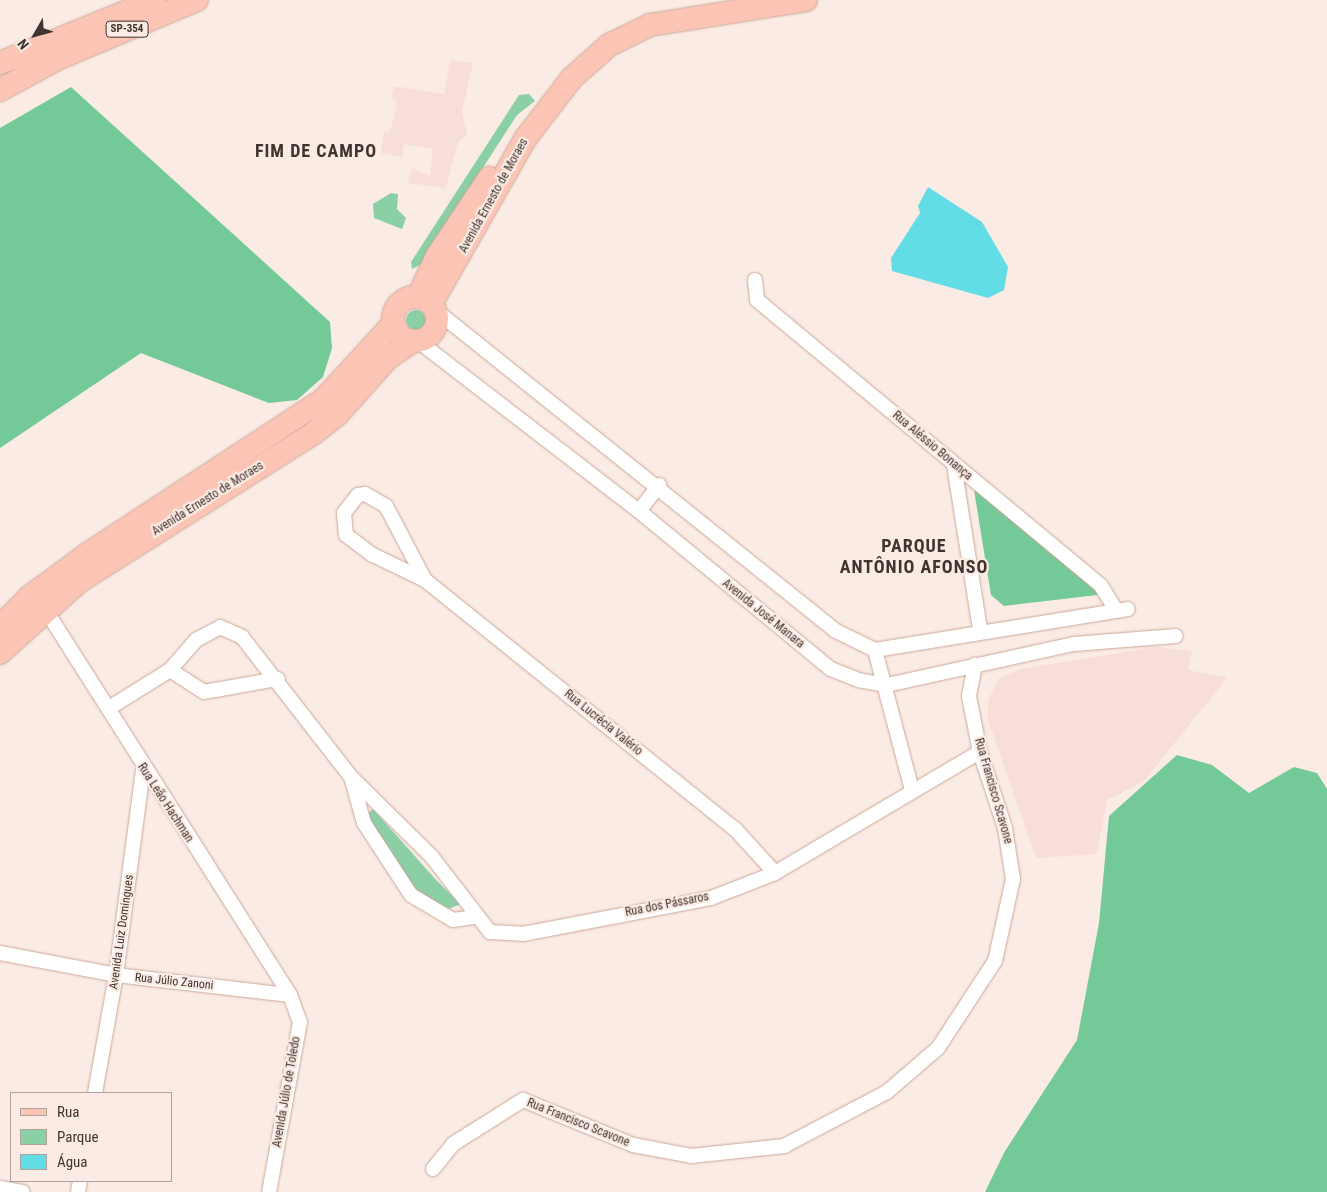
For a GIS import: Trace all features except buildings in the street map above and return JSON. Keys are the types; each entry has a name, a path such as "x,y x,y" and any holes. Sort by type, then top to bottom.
{"main road":[{"name":"SP-354","path":"0,63 155,0"},
{"name":"SP-354","path":"0,90 57,59 197,0"},
{"name":"Avenida Ernesto de Moraes","path":"428,303 436,256 560,72 624,23 661,11 738,0"},
{"name":"Avenida Ernesto de Moraes","path":"428,303 525,139 572,78 609,45 650,25 806,0"},
{"path":"401,302 428,303 433,332 415,341 401,336 393,324 401,302"},
{"name":"Avenida Ernesto de Moraes","path":"0,626 29,597 90,553 323,400 393,324"},
{"name":"Avenida Ernesto de Moraes","path":"0,653 45,609 117,556 314,433 338,414 388,358 415,341"}],"street":[{"name":"Rua Aléssio Bonança","path":"755,280 756,300 1101,586 1122,610 980,630"},
{"path":"428,303 659,485 836,631 875,650 980,630 954,465"},
{"name":"Avenida José Manara","path":"415,341 639,511 831,669 858,680 887,685 1074,644 1176,636"},
{"path":"639,511 659,485"},
{"name":"Rua Lucrécia Valério","path":"425,580 386,506 365,494 358,495 344,513 346,535 373,555 425,580 735,829 774,873"},
{"name":"Rua Leão Hachman","path":"45,609 109,708 143,770 290,995"},
{"name":"Rua dos Pássaros","path":"109,708 170,670 196,640 220,627 242,637 278,678 351,777 432,857 474,917 490,932 523,934 711,898 774,873 912,790 980,752"},
{"path":"875,650 887,685 912,790"},
{"name":"Rua Francisco Scavone","path":"433,1169 453,1144 523,1100 633,1145 691,1156 784,1146 887,1092 938,1048 995,961 1013,879 1005,828 980,752 969,696 975,666"},
{"path":"170,670 204,692 278,678"},
{"name":"Avenida Luiz Domingues","path":"95,1092 116,976 143,770"},
{"name":"Rua dos Pássaros","path":"351,777 364,823 411,895 453,920 474,917"},
{"name":"Rua Júlio Zanoni","path":"0,953 116,976 290,995"},
{"name":"Avenida Júlio de Toledo","path":"269,1192 300,1022 290,995"},
{"path":"0,1188 23,1192"}],"shaded area":[{"path":"450,60 473,63 462,111 467,135 458,142 446,188 408,183 412,168 430,176 433,149 404,144 402,157 381,153 384,131 390,132 397,102 391,96 394,86 444,94"},
{"path":"1156,647 1192,651 1188,670 1227,678 1144,781 1107,800 1097,854 1036,858 988,720 988,701 998,679 1021,669"}],"green space":[{"path":"71,87 330,322 332,348 323,377 297,400 269,403 141,353 0,448 0,128"},
{"path":"529,94 535,101 517,115 420,265 412,269 411,262 519,95"},
{"path":"391,193 398,194 397,209 406,218 402,229 374,218 373,204"},
{"path":"416,310 423,313 426,320 423,327 416,330 409,327 406,320 409,313"},
{"path":"974,490 1097,583 1097,595 1004,606 991,595"},
{"path":"1177,755 1212,765 1249,793 1294,767 1317,773 1327,789 1327,1192 985,1192 1005,1151 1077,1040 1099,923 1109,816"},
{"path":"373,809 437,881 461,904 448,909 419,895 403,879 366,815"}],"water":[{"path":"928,187 982,222 1008,267 1004,290 988,298 892,271 891,258 920,213 918,206"}],"district":[{"name":"FIM DE CAMPO","path":"316,151"},
{"name":"PARQUE ANTÔNIO AFONSO","path":"914,557"}]}
